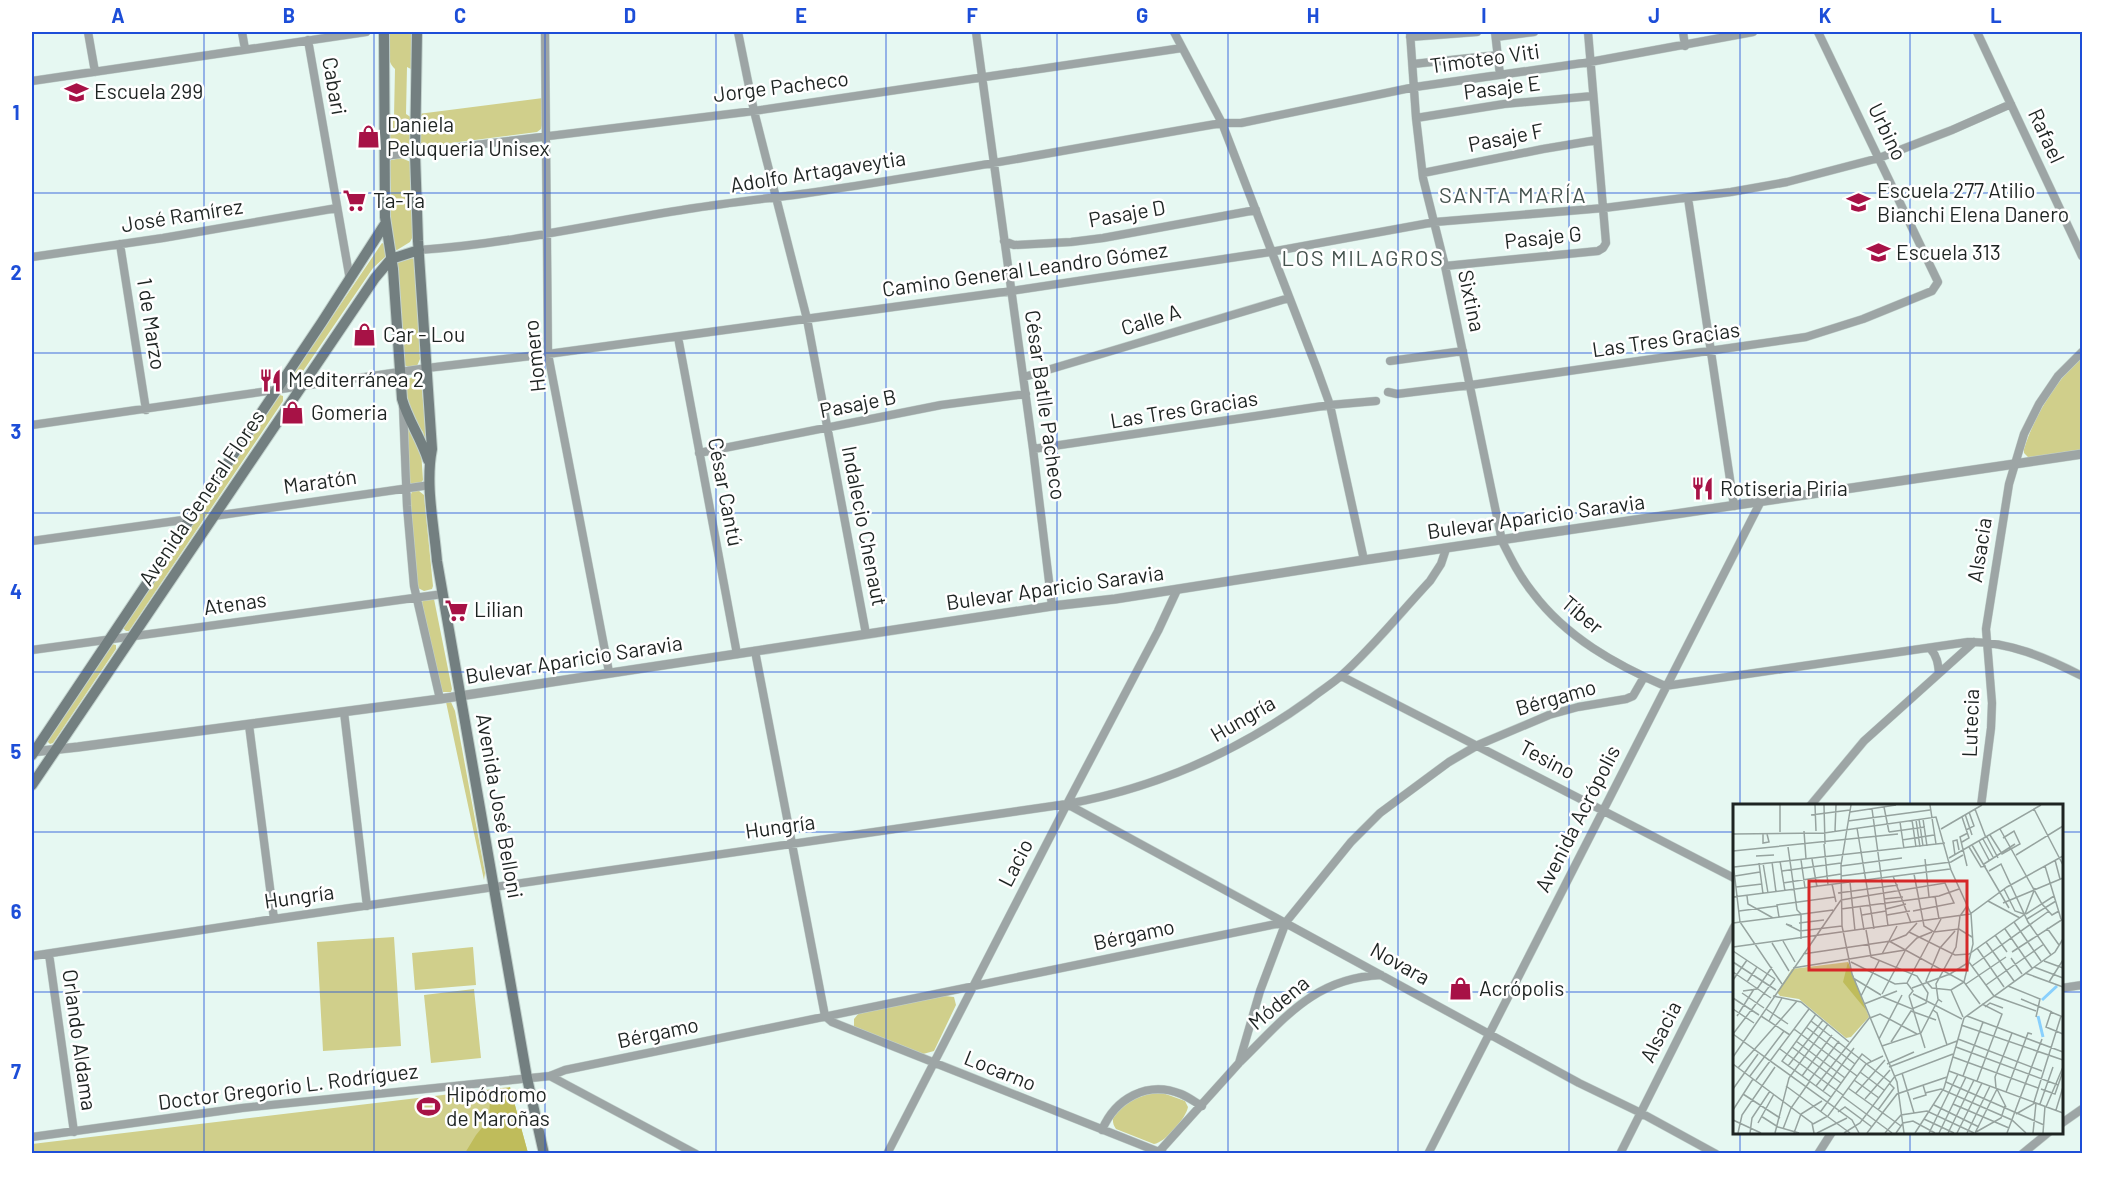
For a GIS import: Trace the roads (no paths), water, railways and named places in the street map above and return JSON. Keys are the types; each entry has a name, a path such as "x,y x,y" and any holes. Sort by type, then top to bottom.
{"main road":[{"name":"Avenida José Belloni","path":"384,32 386,224 403,401 423,444 429,463"},
{"name":"Avenida José Belloni","path":"417,32 415,154 432,449 429,463 430,485 443,594 460,696 527,1078 544,1154"},
{"name":"Avenida General Flores","path":"32,753 386,224"},
{"path":"391,259 419,250"},
{"name":"Avenida General Flores","path":"32,785 300,387 375,278 391,259"}],"street":[{"path":"88,32 95,72"},
{"path":"242,32 245,49"},
{"path":"32,81 366,32"},
{"name":"Homero","path":"545,32 548,354 609,672"},
{"name":"Indalecio Chenaut","path":"738,32 754,111 807,319 866,634"},
{"name":"César Batlle Pacheco","path":"976,32 1024,377 1052,606"},
{"path":"1174,32 1222,123 1330,405 1364,560"},
{"path":"1410,34 1478,32"},
{"path":"1500,75 1495,34 1534,32"},
{"name":"Pasaje G","path":"1445,266 1598,251 1603,248 1606,243 1604,208 1588,32"},
{"path":"1683,32 1685,46"},
{"name":"Timoteo Viti","path":"1222,123 1241,123 1414,87 1590,62 1753,32"},
{"name":"Urbino","path":"1818,32 1938,282"},
{"name":"Rafael","path":"1977,32 2082,256"},
{"name":"Sixtina","path":"1410,34 1416,118 1423,173 1471,386 1502,541"},
{"name":"Cabari","path":"308,40 350,280"},
{"name":"Jorge Pacheco","path":"384,156 754,111 1182,48"},
{"path":"1413,64 1498,55"},
{"name":"Pasaje E","path":"1416,118 1504,104 1593,96"},
{"name":"Camino General Leandro Gómez","path":"32,425 427,368 678,337 1011,291 1270,252 1435,222 1604,208 1688,198 1787,182 1880,159 2011,104"},
{"name":"Adolfo Artagaveytia","path":"419,250 548,233 995,162 1222,123"},
{"name":"Pasaje F","path":"1423,173 1597,140"},
{"path":"1688,198 1734,506"},
{"name":"José Ramírez","path":"32,256 120,244 337,208"},
{"name":"Pasaje D","path":"1004,241 1014,244 1071,242 1256,210"},
{"name":"1 de Marzo","path":"120,244 146,410"},
{"name":"Las Tres Gracias","path":"1388,392 1397,394 1471,386 1806,337 1863,319 1932,291 1938,282"},
{"name":"Calle A","path":"1024,377 1289,298"},
{"name":"César Cantú","path":"678,337 737,654"},
{"path":"1390,361 1463,351"},
{"name":"Alsacia","path":"1986,642 2007,495 2014,464 2024,434 2043,396 2058,376 2082,352"},
{"name":"Pasaje B","path":"699,453 941,405 1026,394"},
{"name":"Las Tres Gracias","path":"1033,449 1376,400"},
{"name":"Avenida José Belloni","path":"403,401 416,598 440,699"},
{"name":"Bulevar Aparicio Saravia","path":"32,753 440,699 2082,454"},
{"name":"Maratón","path":"214,516 430,485"},
{"name":"Avenida Acrópolis","path":"1428,1154 1761,501"},
{"path":"32,541 190,519"},
{"name":"Tíber","path":"1502,541 1532,593 1568,630 1588,645 1644,677 1665,686"},
{"name":"Hungría","path":"32,956 1066,804 1091,800 1141,786 1239,745 1288,715 1341,675 1430,581 1441,564 1446,549"},
{"name":"Lacio","path":"887,1154 1066,804 1158,631 1177,590"},
{"name":"Atenas","path":"32,650 443,594"},
{"path":"1812,804 1864,741 1974,642"},
{"path":"1665,686 1974,642 1986,642 2032,654 2082,676"},
{"name":"Lutecia","path":"1981,804 1991,720 1989,659 1986,642"},
{"path":"1930,648 1935,653 1939,673"},
{"path":"755,651 825,1016"},
{"name":"Tesino","path":"1341,675 1733,877"},
{"name":"Bérgamo","path":"549,1076 566,1070 1286,922 1350,842 1380,813 1449,762 1478,745 1549,715 1634,696 1644,677"},
{"path":"344,712 367,906"},
{"path":"249,725 274,919"},
{"name":"Novara","path":"1066,804 1579,1083 1641,1113 1716,1154"},
{"name":"Módena","path":"1239,1063 1260,991 1286,922"},
{"name":"Alsacia","path":"1620,1154 1733,929"},
{"name":"Orlando Aldama","path":"49,954 74,1132"},
{"name":"Módena","path":"1160,1153 1239,1063 1293,1010 1315,994 1337,983 1363,976 1383,975"},
{"path":"2063,988 2082,984"},
{"name":"Locarno","path":"825,1016 832,1022 934,1064 1160,1153"},
{"path":"549,1076 696,1154"},
{"name":"Doctor Gregorio L. Rodríguez","path":"32,1137 242,1108 549,1076"},
{"path":"1102,1130 1118,1106 1132,1095 1142,1091 1170,1091 1202,1106"},
{"path":"2063,1122 2082,1109"},
{"path":"1818,1154 1831,1134"},
{"path":"2022,1154 2047,1134"}],"place":[{"name":"Escuela 299","path":"76,92"},
{"name":"Daniela Peluqueria Unisex","path":"369,137"},
{"name":"Ta-Ta","path":"355,201"},
{"name":"Escuela 277 Atilio Bianchi Elena Danero","path":"1859,203"},
{"name":"Escuela 313","path":"1878,253"},
{"name":"Car - Lou","path":"365,335"},
{"name":"Mediterránea 2","path":"270,380"},
{"name":"Gomeria","path":"293,413"},
{"name":"Rotiseria Piria","path":"1702,489"},
{"name":"Lilian","path":"456,610"},
{"name":"Acrópolis","path":"1461,989"},
{"name":"Hipódromo de Maroñas","path":"428,1107"}],"district":[{"name":"SANTA MARÍA","path":"1513,195"},
{"name":"LOS MILAGROS","path":"1363,258"}]}
